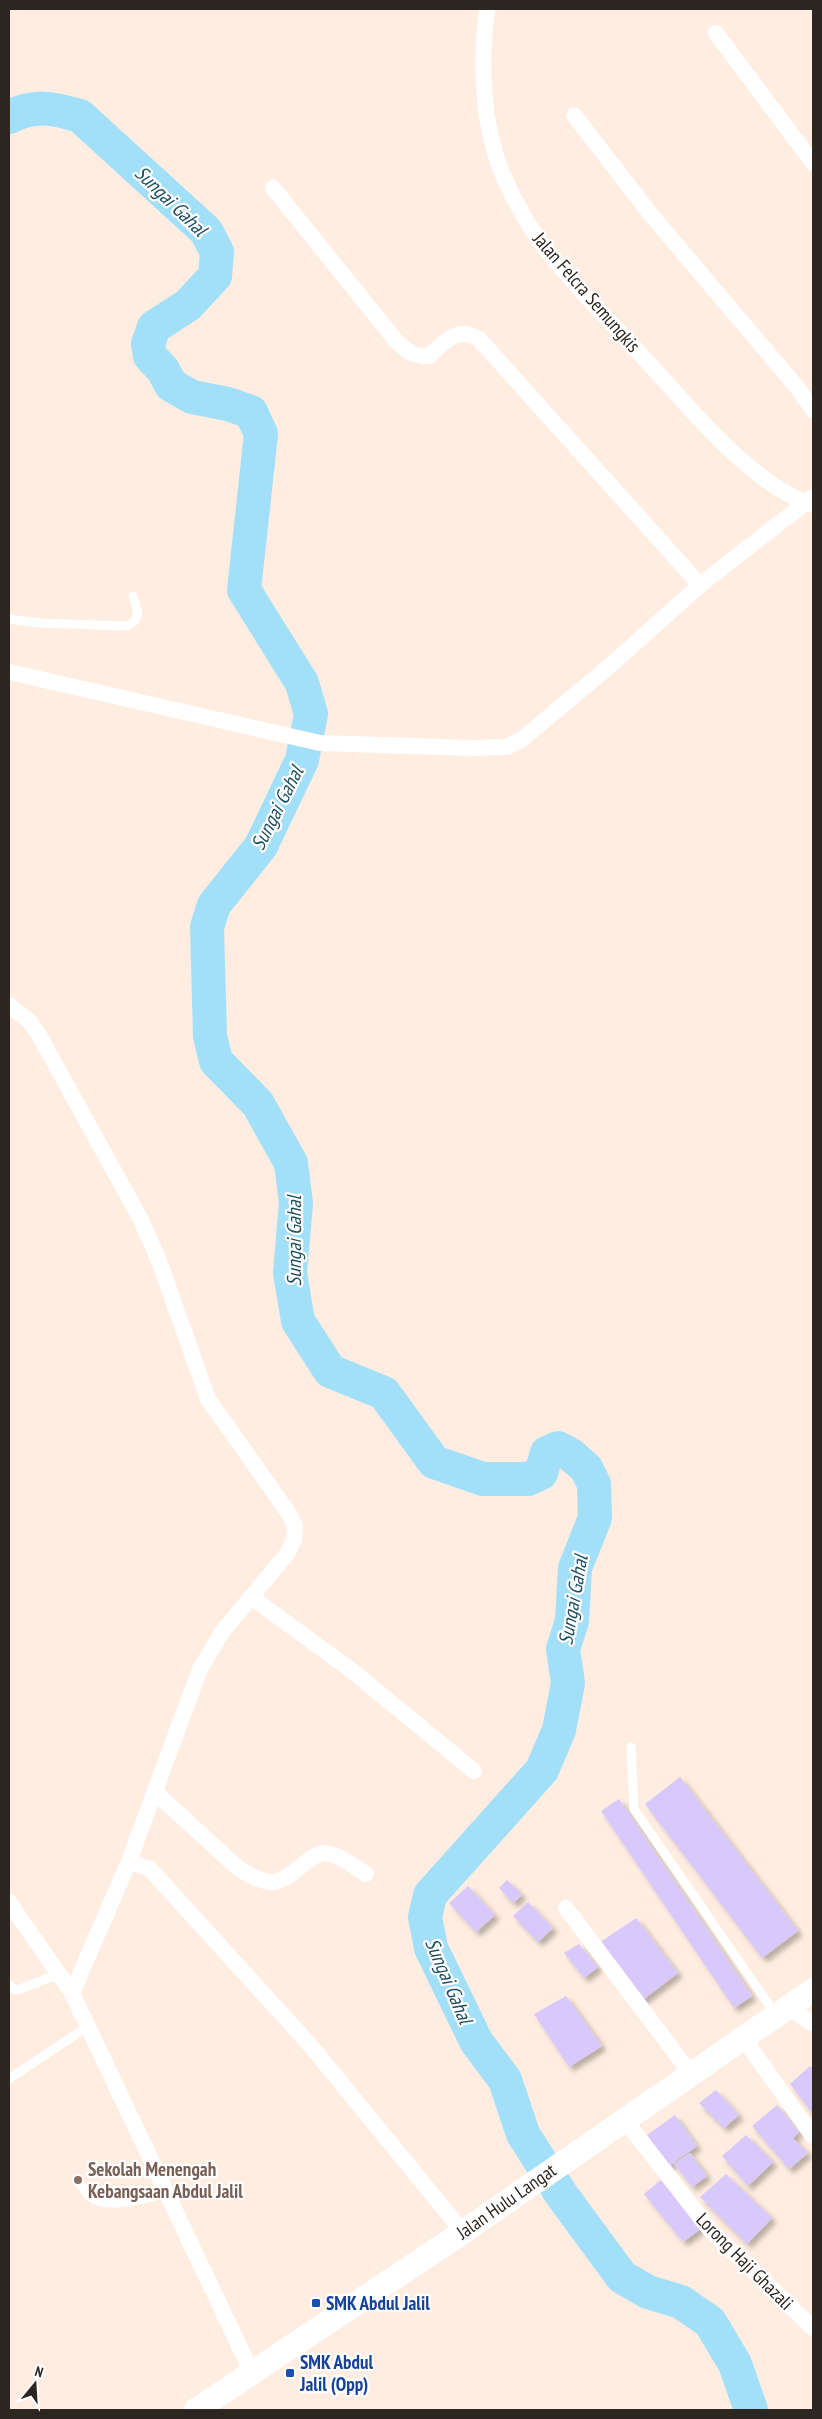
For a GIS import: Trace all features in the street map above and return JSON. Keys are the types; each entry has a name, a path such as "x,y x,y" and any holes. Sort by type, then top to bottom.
{"street":[{"name":"Jalan Felcra Semungkis","path":"486,9 484,56 488,121 502,172 524,216 544,248 728,449 770,482 811,502"},
{"path":"716,33 813,163"},
{"path":"574,115 652,216 796,386 813,410"},
{"path":"273,188 397,342 408,352 418,356 429,356 454,335 461,333 469,333 479,339 700,585"},
{"path":"9,672 320,743 473,748 507,747 521,740 612,664 700,585 811,502"},
{"path":"9,1005 29,1021 39,1034 140,1218 158,1258 208,1399 290,1514 295,1527 294,1539 287,1554 222,1632 200,1669 129,1861 72,1993"},
{"path":"251,1597 350,1670 474,1771"},
{"path":"154,1792 239,1870 255,1878 274,1883 285,1880 316,1855 324,1853 336,1856 366,1874"},
{"path":"129,1861 150,1869 310,2045 463,2232"},
{"path":"9,1902 72,1993 252,2373"},
{"path":"566,1908 691,2074"},
{"name":"Jalan Hulu Langat","path":"204,2408 252,2373 463,2232 813,1990"},
{"path":"782,2011 813,2024"},
{"path":"743,2038 813,2136"},
{"name":"Lorong Haji Ghazali","path":"624,2119 710,2231 813,2328"}],"lane":[{"path":"9,619 40,623 127,626 135,621 138,613 133,596"},
{"path":"631,1747 634,1809 782,2011"},
{"path":"9,1985 16,1990 59,1974"},
{"path":"9,2079 87,2027"},
{"path":"79,2182 91,2198 99,2201 132,2202 167,2193"}],"building":[{"path":"680,1777 798,1931 762,1958 645,1804"},
{"path":"619,1799 752,1996 734,2008 601,1811"},
{"path":"507,1880 522,1895 513,1903 499,1888"},
{"path":"468,1886 495,1915 476,1932 449,1903"},
{"path":"528,1902 553,1928 538,1942 513,1916"},
{"path":"636,1918 678,1973 640,2002 599,1943"},
{"path":"579,1944 598,1967 584,1978 564,1953"},
{"path":"566,1996 602,2046 569,2067 534,2014"},
{"path":"810,2066 813,2069 813,2114 790,2084"},
{"path":"716,2090 739,2115 724,2128 699,2103"},
{"path":"777,2105 799,2132 793,2138 808,2153 789,2169 752,2126"},
{"path":"675,2115 697,2146 669,2166 647,2135"},
{"path":"746,2135 773,2162 748,2186 722,2156"},
{"path":"690,2153 707,2176 692,2187 674,2164"},
{"path":"726,2174 772,2218 747,2244 700,2197"},
{"path":"663,2178 703,2227 683,2242 644,2194"}],"waterway":[{"name":"Sungai Gahal","path":"9,117 27,110 36,109 53,109 80,116 206,231 217,252 215,276 188,305 154,327 148,344 150,356 163,370 171,385 192,397 228,404 251,412 261,434 244,590 302,683 311,714 302,760 261,846 214,905 207,927 210,1036 216,1061 258,1104 291,1163 296,1203 290,1273 298,1321 330,1371 384,1393 434,1462 483,1479 528,1479 541,1473 547,1453 558,1448 571,1455 586,1468 594,1484 595,1518 575,1568 572,1621 563,1649 568,1683 559,1730 542,1770 430,1895 425,1917 431,1948 476,2041 505,2080 523,2134 561,2194 622,2277 648,2292 681,2302 710,2322 735,2364 751,2410"}],"place":[{"name":"Sekolah Menengah Kebangsaan Abdul Jalil","path":"78,2180"},
{"name":"SMK Abdul Jalil","path":"316,2303"},
{"name":"SMK Abdul Jalil (Opp)","path":"290,2373"}]}
